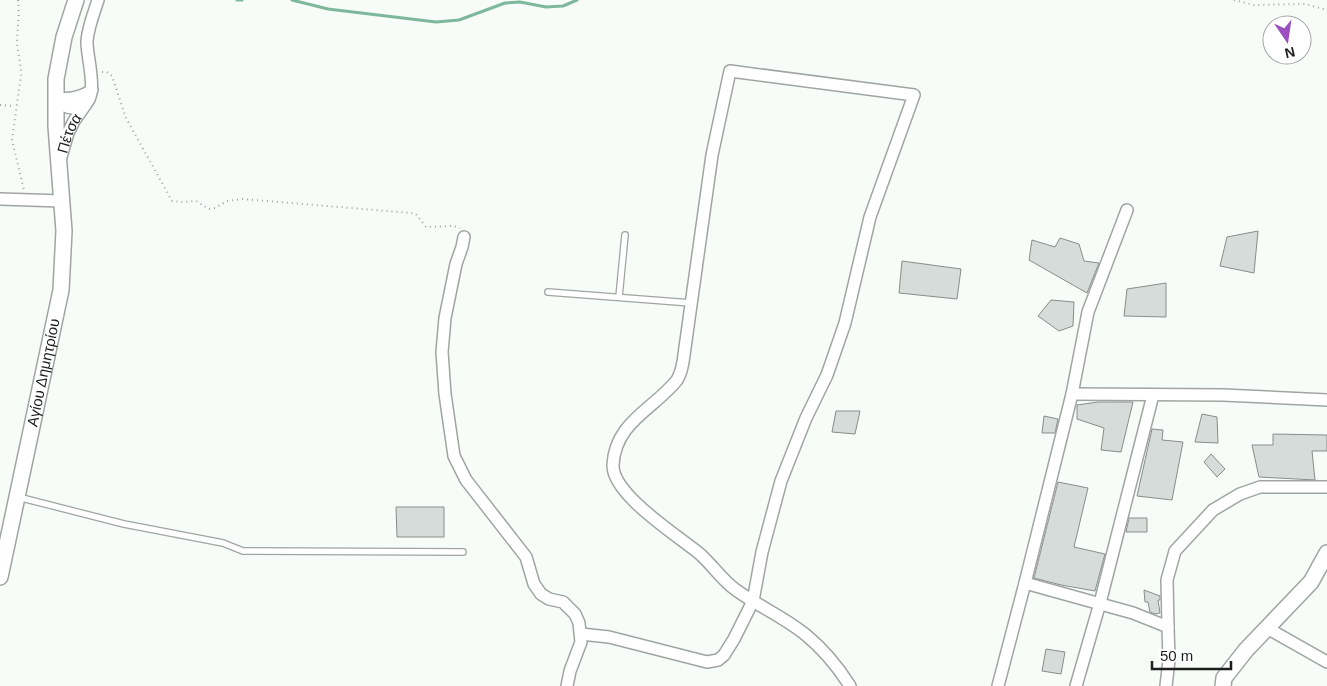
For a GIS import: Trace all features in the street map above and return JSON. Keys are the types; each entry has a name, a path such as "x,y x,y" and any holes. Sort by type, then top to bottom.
{"main road":[{"name":"Πέτσα","path":"59,166 56,98 59,58 76,0"},
{"name":"Αγίου Δημητρίου","path":"0,577 61,290 64,241 59,166"},
{"path":"1223,686 1224,678 1246,650 1311,582 1327,553"}],"street":[{"path":"91,94 87,39 98,0"},
{"path":"580,634 604,636 698,661 714,662 724,655 734,639 752,601 762,552 781,481 806,418 827,375 845,323 870,217 914,95 730,71 712,155 683,362 678,379 634,419 619,440 613,467 620,483 635,503 700,554 734,589 752,601 775,614 806,635 828,657 850,686"},
{"name":"Πέτσα","path":"56,98 63,99 91,94"},
{"name":"Πέτσα","path":"59,166 68,133 91,94"},
{"path":"0,199 62,201"},
{"path":"998,686 1026,583 1072,394 1088,312 1127,210"},
{"path":"464,237 456,264 445,318 442,352 445,394 454,456 466,480 526,557 534,584 540,594 549,599 563,602 570,608 579,623 581,642 570,671 567,686"},
{"path":"1072,394 1223,394 1327,400"},
{"path":"1076,686 1100,603 1153,395"},
{"path":"1166,686 1168,660 1167,580 1175,551 1213,510 1240,494 1260,487 1327,487"},
{"path":"1026,583 1134,613 1168,627"},
{"path":"1267,628 1327,662"}],"lane":[{"path":"619,297 625,235"},
{"path":"548,292 691,302"},
{"path":"18,497 124,524 223,543 248,552 463,552"}],"path":[{"path":"18,0 20,14 17,46 21,65 12,140 26,200"},
{"path":"1234,0 1254,5 1305,4 1327,10"},
{"path":"90,70 107,72 112,76 126,118 172,201 196,201 209,209 215,208 227,201 242,199 416,214 426,227 459,227 464,237"},
{"path":"0,105 16,106"}],"building":[{"path":"1258,231 1254,273 1220,266 1227,237"},
{"path":"1060,238 1079,244 1084,261 1099,263 1087,293 1029,260 1032,240 1055,247"},
{"path":"902,261 961,269 957,299 899,293"},
{"path":"1166,283 1166,317 1124,316 1127,289"},
{"path":"1051,300 1074,302 1073,326 1059,331 1038,316"},
{"path":"1098,402 1133,402 1121,452 1101,450 1104,428 1077,419 1077,405"},
{"path":"836,411 860,411 855,434 832,432"},
{"path":"1202,414 1217,417 1218,443 1195,442"},
{"path":"1044,416 1058,419 1055,433 1042,433"},
{"path":"1152,429 1163,430 1162,440 1183,442 1172,500 1137,496"},
{"path":"1273,434 1327,435 1327,451 1312,451 1315,480 1259,477 1252,445 1273,445"},
{"path":"1211,454 1225,469 1217,477 1204,462"},
{"path":"1058,482 1088,488 1074,547 1105,554 1095,591 1034,578"},
{"path":"396,507 444,507 444,537 397,537"},
{"path":"1129,518 1147,518 1147,532 1126,532"},
{"path":"1144,590 1160,596 1160,600 1158,600 1160,613 1150,612 1148,602 1145,602"},
{"path":"1046,649 1065,652 1061,674 1042,671"}],"waterway":[{"path":"237,0 242,0"},
{"path":"292,0 328,9 436,22 459,20 505,3 520,2 546,7 563,6 577,0"}]}
